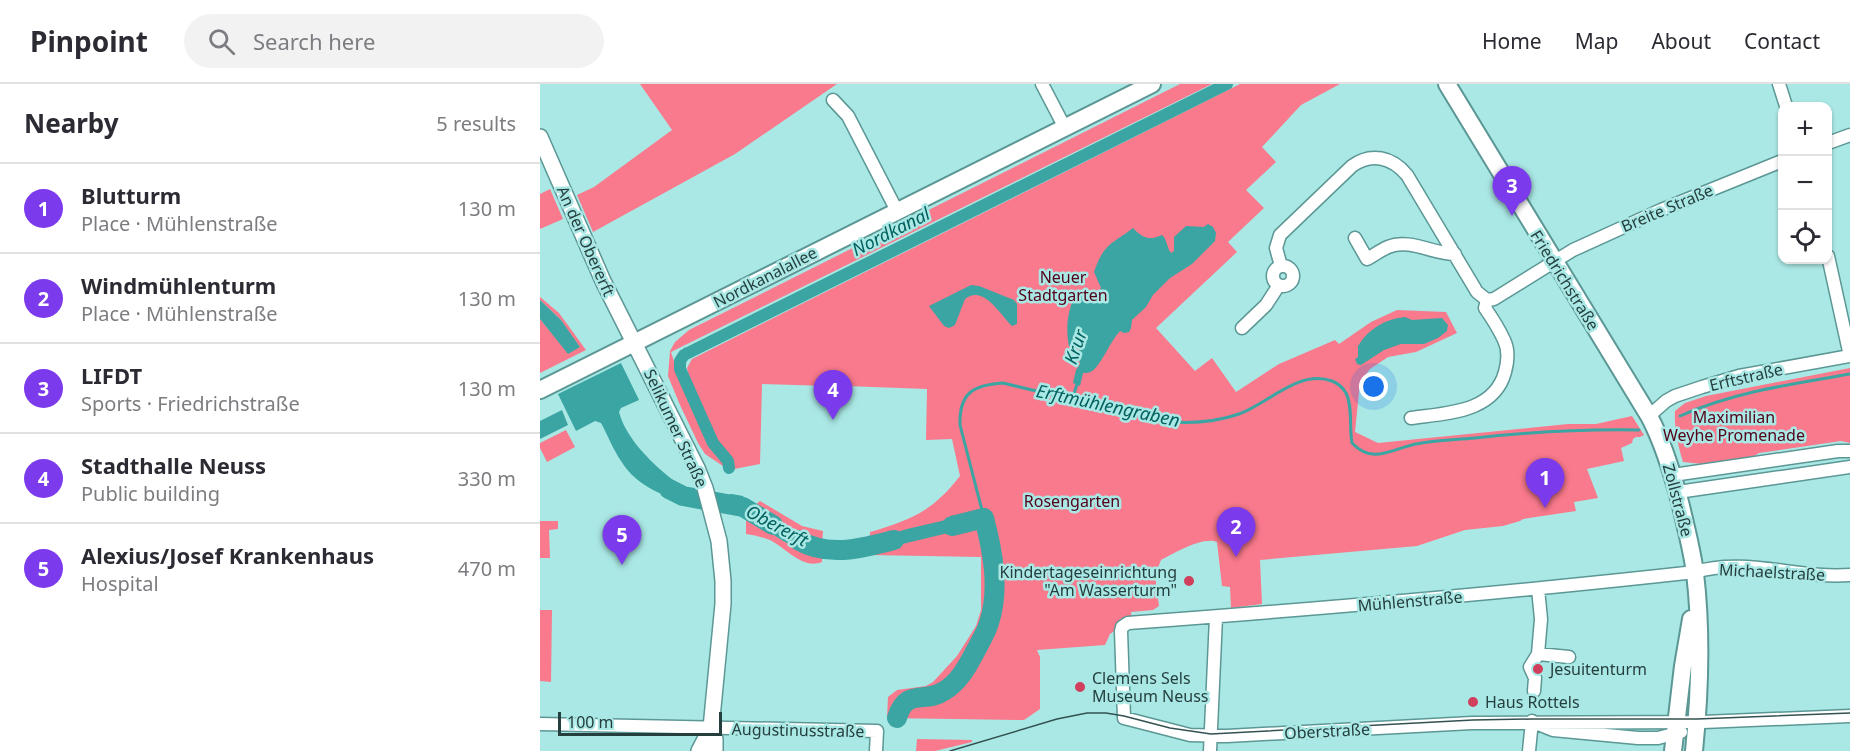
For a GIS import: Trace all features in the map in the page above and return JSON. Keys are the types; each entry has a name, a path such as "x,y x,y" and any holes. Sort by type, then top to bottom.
{"main road":[{"name":"Nordkanalallee","path":"540,390 639,350 897,211 1152,84"},
{"name":"Friedrichstraße","path":"1437,84 1463,113"},
{"name":"Friedrichstraße","path":"1447,84 1649,416"},
{"name":"Zollstraße","path":"1649,416 1662,444 1678,492 1695,580 1699,651 1694,751"},
{"name":"Zollstraße","path":"1673,751 1695,580"}],"street":[{"path":"1042,84 1065,128"},
{"path":"1779,84 1785,102"},
{"path":"833,100 848,116 897,211"},
{"path":"1832,141 1850,135"},
{"name":"An der Obererft","path":"540,137 593,260 639,350"},
{"path":"1242,328 1266,305 1279,285 1287,284 1291,280 1292,275 1288,268 1281,266 1276,248 1280,235 1352,166 1361,160 1373,158 1389,160 1403,170 1410,179 1477,292 1487,300 1485,308 1508,350 1505,373 1497,389 1489,398 1477,406 1464,410 1411,418"},
{"name":"Breite Straße","path":"1487,300 1494,299 1573,250 1645,216 1778,163"},
{"path":"1355,238 1367,259 1387,247 1398,245 1410,245 1438,253 1455,254"},
{"path":"1829,264 1850,356"},
{"name":"Selikumer Straße","path":"639,350 697,468 708,499 720,551 723,593 711,728"},
{"name":"Erftstraße","path":"1649,416 1666,401 1701,387 1739,376 1850,356"},
{"path":"1673,476 1850,451"},
{"path":"1678,492 1850,467"},
{"name":"Michaelstraße","path":"1695,580 1709,568 1753,568 1850,575"},
{"name":"Mühlenstraße","path":"1124,718 1121,631 1128,623 1538,589 1695,580"},
{"path":"1534,691 1535,678 1530,666 1538,654 1541,619 1538,589"},
{"path":"1210,751 1216,617"},
{"path":"1538,654 1569,657"},
{"name":"Oberstraße","path":"1124,718 1180,733 1211,736 1532,721 1676,728 1697,722 1850,716"},
{"path":"1529,751 1532,721"},
{"name":"Augustinusstraße","path":"540,724 877,731 876,751"},
{"path":"699,751 711,728"},
{"path":"711,728 716,751"}],"green space":[{"path":"640,84 837,84 735,154 593,232 577,195 594,187 672,130"},
{"path":"1180,84 1212,84 671,352 708,442 726,468 705,454 668,376 670,351 675,342 689,330"},
{"path":"1240,84 1340,84 1301,105 1262,147 1276,162 1246,190 1264,208 1228,242 1237,252 1156,328 1195,371 1212,358 1236,392 1279,364 1335,340 1339,344 1371,322 1397,310 1446,312 1457,333 1416,352 1388,357 1370,369 1360,382 1355,432 1378,443 1568,424 1596,424 1632,416 1644,435 1636,437 1632,443 1621,448 1624,461 1587,469 1598,498 1574,502 1576,511 1523,519 1503,526 1465,530 1417,546 1260,560 1262,604 1231,608 1230,587 1222,586 1217,542 1204,541 1189,546 1161,560 1155,575 1159,606 1153,610 1131,612 1132,619 1110,634 1105,645 1037,650 1040,657 1040,709 1024,720 887,718 888,697 897,690 926,686 933,682 957,656 976,626 981,610 981,557 869,555 870,532 917,515 944,495 960,476 952,439 926,440 927,389 846,386 845,388 829,388 829,386 762,384 760,464 734,469 733,461 717,441 689,377 687,368 692,359"},
{"path":"550,189 563,219 540,229 540,194"},
{"path":"540,297 559,313 586,350 540,373 540,319 568,353 579,347 561,320 540,300"},
{"name":"Maximilian Weyhe Promenade","path":"1850,368 1850,443 1841,441 1759,453 1749,459 1712,465 1683,462 1677,437 1675,411 1685,403 1706,396"},
{"path":"566,430 575,447 547,462 540,443"},
{"path":"760,501 802,526 823,531 822,544 803,538 753,507"},
{"path":"748,517 793,546 822,555 822,562 815,564 801,561 770,540 746,534"},
{"path":"540,521 558,521 558,529 549,530 550,558 540,558"},
{"path":"540,610 552,610 551,682 540,681"},
{"path":"917,739 972,740 972,742 935,751 916,751"}],"water":[{"path":"1208,224 1216,233 1215,241 1192,264 1170,278 1153,295 1146,307 1132,320 1129,332 1120,331 1095,369 1083,373 1080,386 1073,383 1080,364 1078,354 1081,346 1072,348 1069,346 1067,325 1069,311 1077,291 1097,301 1100,299 1098,292 1101,288 1094,272 1105,250 1133,228 1146,238 1162,235 1171,253 1174,251 1174,237 1186,226 1204,227"},
{"path":"971,285 1014,300 1017,304 1017,324 1012,326 985,298 972,295 965,299 955,325 949,328 944,326 929,306"},
{"path":"540,300 561,320 580,347 568,354 540,319"},
{"path":"1405,317 1412,320 1442,318 1448,325 1447,331 1424,344 1401,344 1384,350 1361,365 1357,364 1355,359 1358,357 1358,346 1372,330 1391,320"},
{"path":"621,363 639,400 621,408 619,412 626,428 636,444 658,468 675,481 691,489 696,503 664,495 635,478 618,456 601,423 595,421 576,431 558,394"},
{"path":"562,410 568,425 540,439 540,421"},
{"path":"727,495 743,496 748,504 743,512 726,513 723,500"},
{"path":"753,507 803,538 822,544 822,555 793,546 765,529 748,517"},
{"path":"976,513 979,529 969,528 869,552 870,540"}],"waterway":[{"name":"Nordkanal","path":"729,468 728,461 713,443 680,369 680,361 684,355 1227,84"},
{"name":"Nordkanal","path":"684,355 685,349"},
{"name":"Erftmühlengraben","path":"1680,416 1742,395 1850,374"},
{"name":"Erftmühlengraben","path":"984,518 960,425 960,414 965,398 970,393 992,384 1003,383 1161,421 1191,422 1210,421 1239,414 1295,384 1319,379 1334,382 1345,391 1349,405 1352,443 1360,450 1375,454 1438,441 1557,431 1639,430"},
{"name":"Krur","path":"1072,400 1078,381"},
{"name":"Obererft","path":"669,489 683,496 743,507 773,525"},
{"name":"Erftmühlengraben","path":"897,718 901,708 911,699 937,695 954,683 969,663 989,623 995,584 984,518 952,526"},
{"name":"Obererft","path":"798,540 822,549 834,550 846,550 894,540"}],"tram line":[{"path":"950,751 1057,719 1087,713 1124,716 1170,728 1211,734 1473,720 1697,719 1850,713"}],"place":[{"name":"LIFDT","path":"1512,216"},
{"name":"Stadthalle Neuss","path":"833,420"},
{"name":"Blutturm","path":"1545,508"},
{"name":"Windmühlenturm","path":"1236,557"},
{"name":"Alexius/Josef Krankenhaus","path":"622,565"},
{"name":"Kindertageseinrichtung \"Am Wasserturm\"","path":"1189,581"},
{"name":"Jesuitenturm","path":"1538,669"},
{"name":"Clemens Sels Museum Neuss","path":"1080,687"},
{"name":"Haus Rottels","path":"1473,702"}],"park label":[{"name":"Neuer Stadtgarten","path":"1063,286"},
{"name":"Rosengarten","path":"1072,501"}]}
